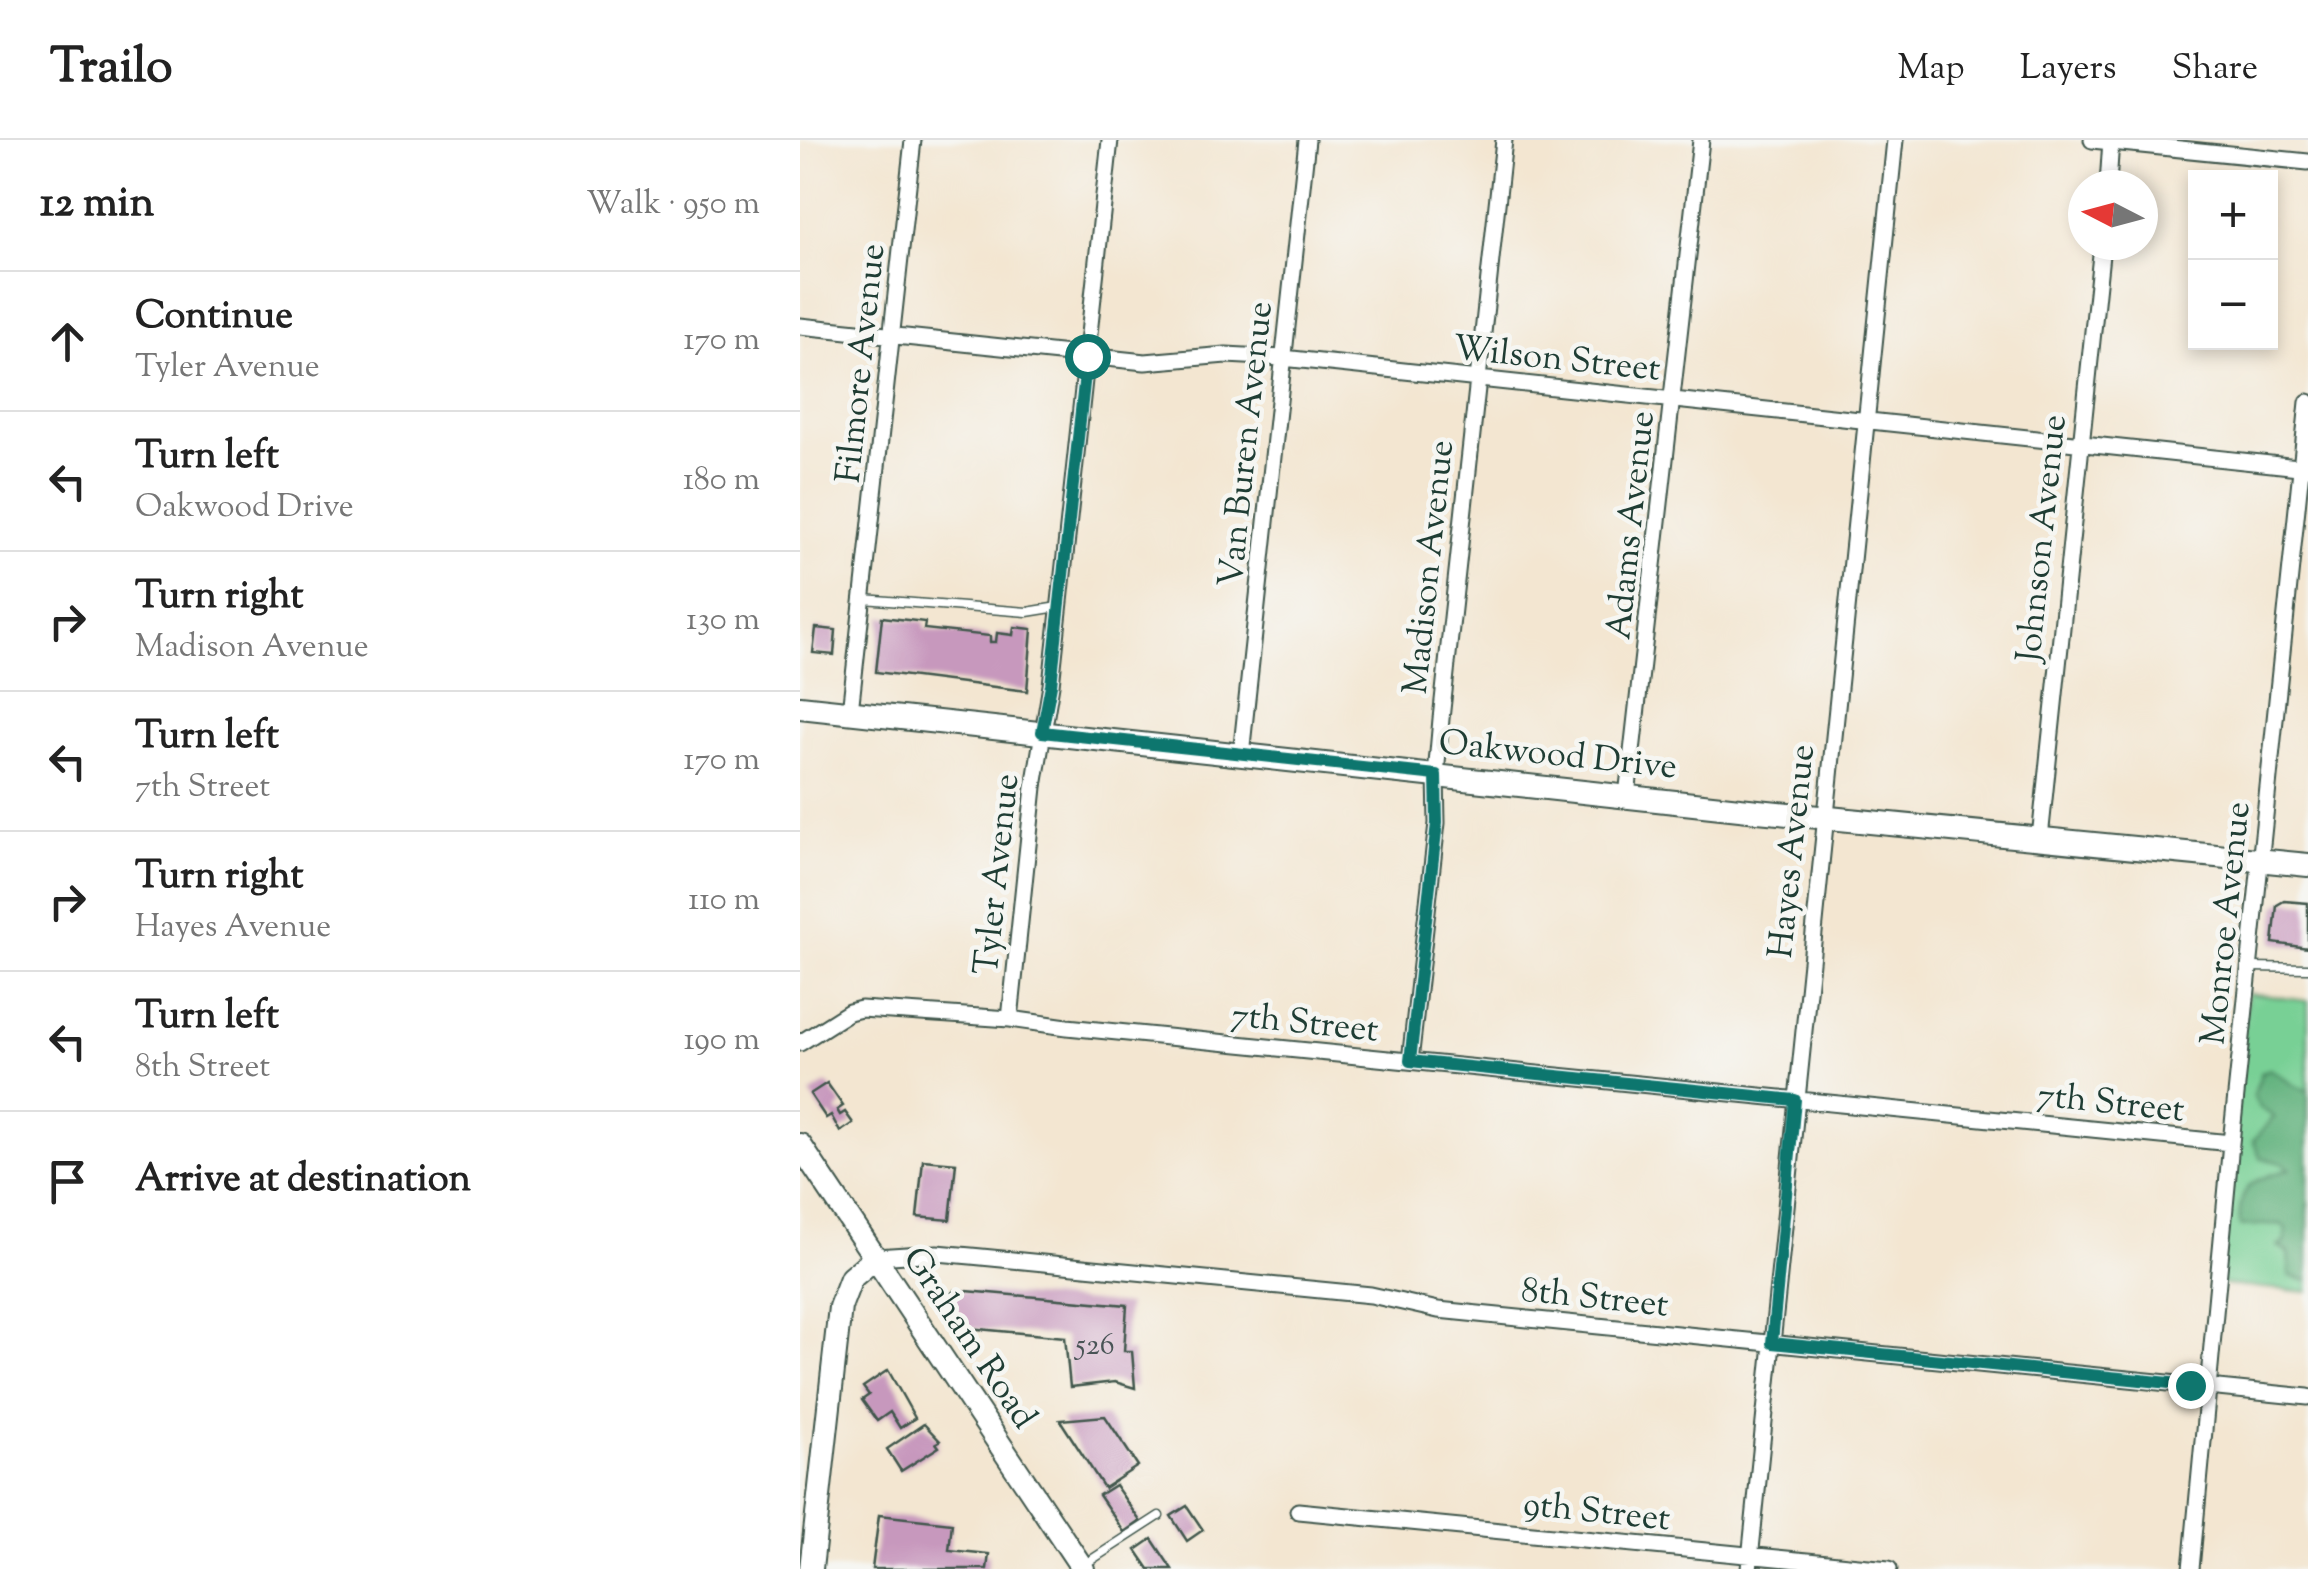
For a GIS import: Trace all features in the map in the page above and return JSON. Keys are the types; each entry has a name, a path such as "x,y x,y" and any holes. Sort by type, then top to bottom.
{"street":[{"name":"Filmore Avenue","path":"850,712 913,140"},
{"name":"Tyler Avenue","path":"1010,1019 1110,140"},
{"name":"Van Buren Avenue","path":"1241,755 1307,140"},
{"name":"Madison Avenue","path":"1410,1061 1437,823 1436,775 1504,140"},
{"name":"Adams Avenue","path":"1628,796 1700,140"},
{"name":"Hayes Avenue","path":"1749,1562 1895,140"},
{"path":"2092,140 2308,162"},
{"path":"2109,170 2111,141"},
{"name":"Johnson Avenue","path":"2040,838 2100,260"},
{"name":"Wilson Street","path":"800,326 1144,362 1226,355 1283,358 2304,468"},
{"name":"Monroe Avenue","path":"2190,1569 2308,402"},
{"name":"Oakwood Drive","path":"800,707 2308,865"},
{"name":"7th Street","path":"800,1043 849,1012 861,1009 1010,1019 1067,1028 2231,1143"},
{"name":"Graham Road","path":"800,1145 1082,1568"},
{"name":"8th Street","path":"876,1258 937,1253 971,1256 1370,1295 1438,1310 2308,1396"},
{"path":"810,1569 840,1307 852,1278 876,1258"},
{"name":"9th Street","path":"1298,1511 1749,1562 1890,1569"}],"lane":[{"path":"864,599 1027,612 1060,606"},
{"path":"2250,967 2308,968"},
{"path":"1082,1568 1159,1516"}],"green space":[{"path":"2247,993 2308,1001 2308,1292 2219,1284"},
{"path":"2270,1069 2308,1090 2308,1281 2290,1276 2288,1253 2278,1246 2285,1243 2286,1228 2280,1224 2240,1226 2242,1200 2251,1185 2290,1169 2283,1163 2261,1158 2253,1141 2274,1117 2259,1107 2253,1096 2262,1072"}],"building":[{"path":"882,617 925,622 924,629 990,636 990,642 996,642 997,633 1013,635 1014,627 1032,629 1027,691 876,672"},
{"path":"816,628 836,630 834,655 813,653"},
{"path":"2284,901 2308,903 2308,948 2273,943 2277,905"},
{"path":"827,1083 843,1106 837,1110 840,1115 845,1112 853,1123 840,1132 831,1115 826,1118 810,1094"},
{"path":"923,1160 956,1163 950,1220 917,1217"},
{"path":"955,1290 1127,1305 1124,1351 1132,1351 1135,1388 1115,1382 1070,1387 1065,1337 968,1328 949,1295"},
{"path":"888,1370 915,1418 900,1428 890,1412 877,1421 862,1400 869,1395 863,1387"},
{"path":"1105,1416 1138,1466 1104,1488 1060,1420"},
{"path":"924,1424 940,1441 936,1443 939,1447 901,1471 887,1449"},
{"path":"1115,1485 1140,1521 1124,1532 1099,1495"},
{"path":"1187,1506 1203,1530 1187,1541 1171,1516"},
{"path":"879,1515 952,1523 949,1550 989,1554 987,1569 872,1569"},
{"path":"1152,1539 1172,1569 1149,1569 1136,1550"}],"route":[{"path":"1087,356 1051,685 1042,732 1436,775 1437,823 1410,1061 1795,1100 1772,1343 2190,1385"}]}
